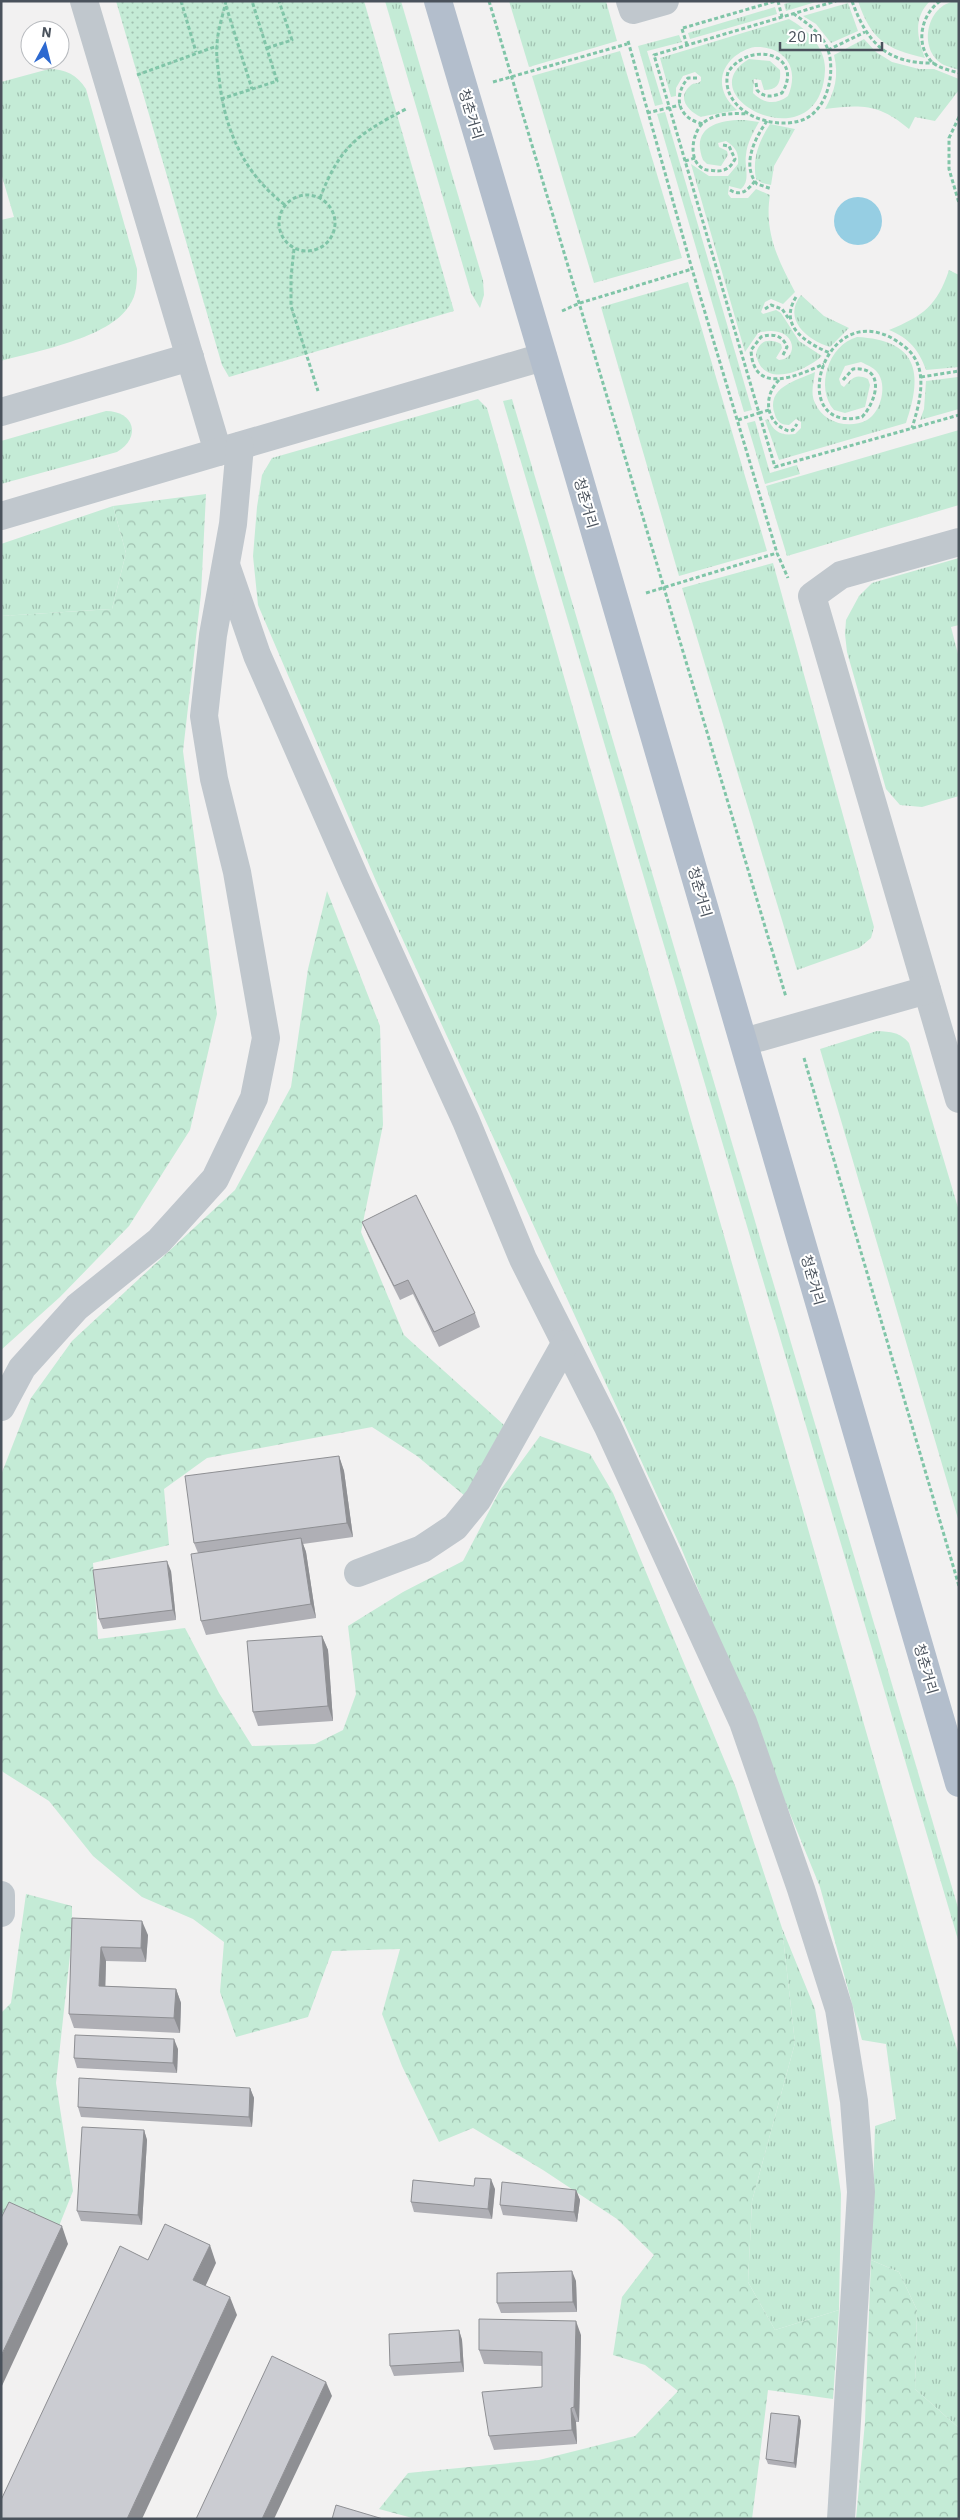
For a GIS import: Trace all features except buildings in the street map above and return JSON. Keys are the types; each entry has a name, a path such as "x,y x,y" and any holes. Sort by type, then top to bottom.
{"main road":[{"name":"청춘거리","path":"438,1 534,323 959,1783"}],"lane":[{"path":"1,1407 22,1368 77,1307 159,1241 215,1179 254,1098 266,1038 237,872 214,779 204,716 213,635 233,524 229,449 190,357 84,1"},
{"path":"630,1 633,10 665,1"},
{"path":"1,412 190,357"},
{"path":"1,516 543,357"},
{"path":"959,542 841,575 812,596 959,1099"},
{"path":"226,565 257,655 351,869 466,1122 523,1259 608,1427 743,1722 801,1889 839,2009 854,2101 861,2192 841,2519"},
{"path":"744,1042 927,990"},
{"path":"358,1573 422,1549 455,1527 478,1499 565,1344"},
{"path":"1,1895 1,1913"}],"path":[{"path":"181,1 196,52"},
{"path":"221,99 277,81 252,1"},
{"path":"267,48 292,40 279,1"},
{"path":"489,1 959,1586"},
{"path":"673,31 777,1 782,17"},
{"path":"836,1 654,55 758,413 775,467 959,414"},
{"path":"852,1 866,32 880,48 892,56 908,61 934,63 959,73"},
{"path":"934,63 923,47 922,32 925,16 940,1"},
{"path":"226,3 252,89"},
{"path":"226,3 216,46 221,99 235,146 248,169 269,194 284,205"},
{"path":"756,83 757,90 765,96 782,93 787,79 785,65 778,58 758,53 744,57 733,65 726,80 727,92 733,102 749,114 767,121 783,123 801,121 822,104 830,78 828,50 823,40 806,22 794,14"},
{"path":"682,29 687,45"},
{"path":"828,50 866,32"},
{"path":"464,91 510,76 636,41"},
{"path":"627,44 777,553 680,582"},
{"path":"109,86 216,46"},
{"path":"697,78 688,78 682,84 678,99 688,116 702,124"},
{"path":"647,114 680,105"},
{"path":"320,198 331,170 347,147 371,127 406,109"},
{"path":"723,145 728,146 735,159 728,169 723,171 704,169 695,158 693,147 702,124 719,115 749,114"},
{"path":"959,117 949,138 949,170 959,203"},
{"path":"767,121 757,134 752,150 750,170 755,181 766,188 772,189"},
{"path":"685,161 695,158"},
{"path":"730,190 740,194 745,192 755,181"},
{"path":"307,195 320,198 329,206 335,218 334,230 328,242 319,250 306,252 294,249 284,241 278,229 279,217 284,205 294,197 307,195"},
{"path":"294,249 290,277 292,306 297,329 328,420"},
{"path":"534,323 580,303 692,269"},
{"path":"790,319 791,304 796,297"},
{"path":"765,308 770,305 777,305 790,319 801,337 816,347 830,353"},
{"path":"843,380 853,369 867,371 873,376 876,385 875,396 870,408 862,416 841,419 831,415 824,408 819,391 824,364 830,353 850,333 863,330 878,332 897,340 909,350 920,369 918,408 912,428"},
{"path":"783,355 787,347 782,338 768,335 761,337 755,343 752,350 753,359 760,373 768,378 779,380 804,373 824,364"},
{"path":"744,362 753,359"},
{"path":"921,377 959,371"},
{"path":"779,380 772,392 769,410 774,423 780,428 789,431 793,430 797,424"},
{"path":"738,420 769,410"}],"green space":[{"path":"116,1 364,1 454,311 229,377 222,365"},
{"path":"385,1 401,1 483,280 484,295 480,308 471,293"},
{"path":"509,1 606,1 617,41 529,67"},
{"path":"794,1 819,1 786,11 784,4"},
{"path":"858,1 930,1 921,14 918,28 925,58 900,51 882,41 868,25"},
{"path":"959,1 959,70 944,65 935,58 930,49 928,38 929,27 939,9 948,3"},
{"path":"848,3 858,31 831,43 816,24 803,16"},
{"path":"775,7 777,14 690,39 688,33"},
{"path":"789,19 814,40 819,47 824,62 825,70 818,98 802,114 782,118 761,114 744,104 733,90 734,74 749,59 770,61 780,70 778,85 773,89 764,90 761,80 754,79 753,93 757,97 770,102 779,101 788,96 791,86 791,68 782,55 766,48 755,47 743,51 728,63 724,70 722,77 723,91 726,98 737,110 701,117 692,112 684,100 684,95 691,85 701,81 701,77 695,72 683,76 676,88 676,96 671,97 660,58"},
{"path":"679,35 682,42 647,51 663,104 655,106 638,46"},
{"path":"864,39 876,52 892,62 919,69 934,69 959,79 959,90 935,121 915,117 909,129 879,110 849,106 825,109 836,77 834,55"},
{"path":"620,51 682,258 594,283 532,76"},
{"path":"45,70 61,70 79,80 86,89 137,269 137,279 134,297 129,306 106,327 71,342 1,361 1,220 14,217 1,173 1,82"},
{"path":"665,112 752,410 744,412 657,114"},
{"path":"745,120 759,122 747,151 746,182 741,189 729,186 728,194 731,198 748,198 756,189 770,195 769,221 771,234 778,257 795,292 783,304 771,299 765,302 761,312 763,314 776,310 781,313 799,341 822,356 795,372 784,374 766,371 760,365 756,354 757,349 762,343 772,341 781,344 782,348 776,358 779,360 786,358 792,348 791,342 787,336 780,332 758,333 745,352 691,164 709,176 728,176 738,164 738,156 734,148 726,141 718,143 719,147 727,151 728,155 721,166 707,164 703,160 700,140 709,127 726,121"},
{"path":"770,124 795,129 774,166 771,185 756,179 755,172 757,150"},
{"path":"949,270 959,275 959,367 926,370 920,356 908,341 889,330 911,320 934,301"},
{"path":"688,282 767,551 679,576 601,307"},
{"path":"801,295 824,316 849,328 830,347 821,344 806,334 796,320 794,312"},
{"path":"857,337 877,339 893,345 904,352 911,362 914,374 914,388 912,405 906,423 779,460 765,420 768,419 775,430 782,434 795,434 801,428 801,422 796,419 789,425 780,423 775,415 774,398 778,391 791,382 815,372 813,391 815,403 824,415 837,422 844,424 860,423 867,420 876,411 882,391 880,377 874,369 861,362 845,366 839,379 844,387 855,377 868,379 870,385 865,407 845,413 834,410 828,401 825,379 832,358 838,349"},
{"path":"958,377 959,409 920,420 924,409 926,381"},
{"path":"478,399 487,408 959,2056 959,2428 915,2389 917,2310 899,2272 871,2260 875,2126 896,2119 886,2044 862,2040 820,1887 682,1550 376,881 258,605 253,556 257,507 262,475 272,458"},
{"path":"512,399 959,1911 959,1943 503,401"},
{"path":"106,411 123,415 131,426 130,439 117,452 1,484 1,441"},
{"path":"755,421 770,473 797,465 800,474 765,484 747,423"},
{"path":"959,430 959,505 787,556 766,486"},
{"path":"206,494 201,594 183,751 217,1014 190,1130 129,1226 60,1297 1,1350 1,616 112,609 126,553 113,506"},
{"path":"113,506 126,553 112,609 1,616 1,544"},
{"path":"959,558 959,625 951,627 959,658 959,796 922,807 900,805 886,789 847,652 846,620 859,596 872,583"},
{"path":"773,563 874,927 871,938 859,948 797,970 682,588"},
{"path":"327,891 380,1026 383,1125 361,1232 404,1335 504,1425 465,1496 417,1456 372,1427 207,1458 164,1489 169,1545 93,1563 98,1639 185,1628 219,1693 252,1746 315,1744 343,1730 356,1694 348,1626 403,1592 463,1561 499,1492 540,1436 590,1454 613,1493 736,1788 782,1928 795,2043 752,2201 748,2282 775,2330 839,2310 833,2399 768,2390 752,2519 416,2519 379,2509 408,2473 539,2460 635,2436 678,2391 645,2365 613,2355 622,2297 654,2255 617,2219 543,2170 473,2128 439,2142 402,2066 382,2014 400,1949 332,1951 308,2017 236,2037 220,1992 224,1942 193,1919 142,1897 93,1856 49,1801 3,1772 1,1768 1,1475 31,1398 72,1341 235,1190 291,1087 308,969"},
{"path":"877,1031 891,1032 899,1035 909,1043 959,1211 959,1522 820,1049"},
{"path":"26,1894 72,1906 72,1937 56,2083 73,2191 57,2231 1,2221 1,2013 11,2003"},
{"path":"782,1928 815,2009 841,2194 839,2310 775,2330 748,2282 752,2201 795,2043"},
{"path":"871,2260 899,2272 917,2310 915,2389 959,2428 959,2519 856,2519 865,2422"}],"water":[{"path":"853,197 863,197 872,201 878,207 881,212 881,230 872,241 863,245 853,245 844,241 838,235 834,226 834,216 838,207 844,201"}]}
